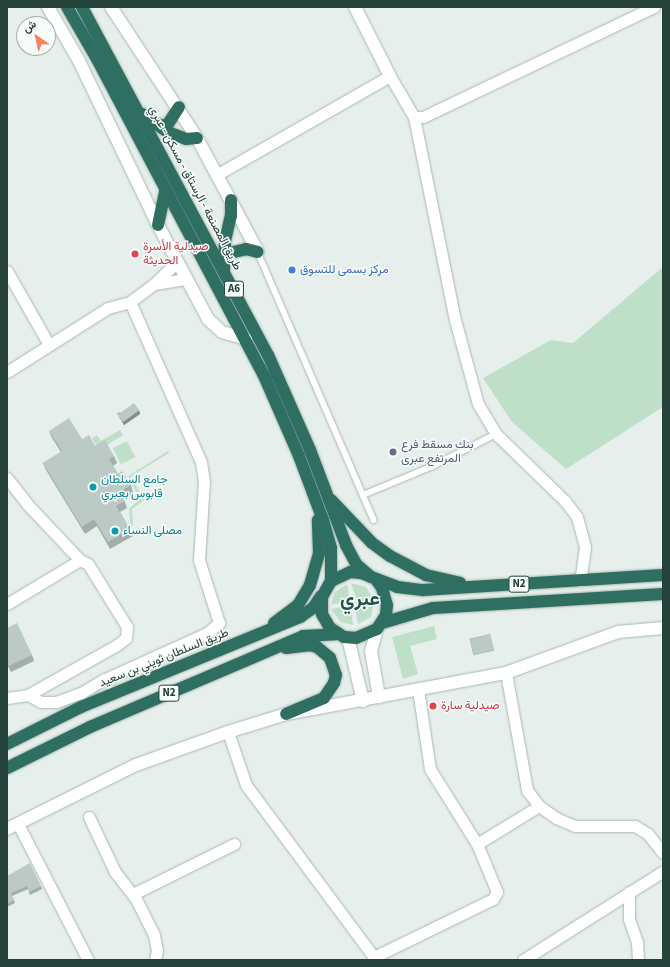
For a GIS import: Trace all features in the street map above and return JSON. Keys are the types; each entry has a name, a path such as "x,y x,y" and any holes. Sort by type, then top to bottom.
{"highway":[{"name":"A6","path":"67,7 97,59 165,191 246,339 279,410 315,499 331,548 328,585"},
{"name":"طريق المصنعة - الرستاق - مسكن - عبري","path":"82,7 224,272 279,380 350,553 356,564 374,579"},
{"path":"152,122 165,126 172,119 179,107"},
{"path":"138,111 171,134 186,138 197,138"},
{"path":"158,225 165,191"},
{"path":"224,272 231,200"},
{"path":"225,254 246,249 258,252"},
{"path":"327,496 372,543 414,570 448,582 499,585"},
{"path":"235,644 281,619 298,605 310,585 319,552 315,499"},
{"name":"N2","path":"328,585 350,572 397,587 423,590 663,575"},
{"path":"374,579 382,588 387,606 380,626"},
{"path":"328,585 321,606 322,614 325,622 336,634"},
{"name":"طريق السلطان ثويني بن سعيد","path":"7,744 81,707 300,617 312,608 328,585"},
{"name":"N2","path":"7,768 90,728 303,636 336,634 348,638 364,637 380,626 433,608 663,594"},
{"path":"267,652 309,645 324,652 334,666 334,684 324,698 286,714"}],"street":[{"path":"48,7 80,61 158,225 186,279 214,326 227,334 246,339"},
{"path":"111,7 179,107 218,174 258,252"},
{"path":"355,7 390,76 414,117 460,345 478,404 496,434 566,501 577,517 585,547 580,581"},
{"path":"414,117 423,117 654,7"},
{"path":"218,174 390,76"},
{"path":"7,372 108,308 130,302 154,284 177,262"},
{"path":"7,271 49,345"},
{"path":"154,284 186,279"},
{"path":"28,694 41,702 56,702 81,693 103,680 207,633 219,623 199,560 204,481 201,462 130,302"},
{"path":"7,478 27,504 80,560 88,564 127,627 126,638 28,694 7,698"},
{"path":"7,604 80,560"},
{"path":"379,697 371,651 380,626"},
{"path":"88,960 12,826 136,766 228,732 286,714 506,673 618,632 663,628"},
{"path":"348,638 362,701"},
{"path":"506,673 527,790 539,806 556,818 575,826 635,826 648,834 663,853"},
{"path":"228,732 246,785 375,959 493,899 497,892 477,844 430,769 418,690"},
{"path":"477,844 539,806"},
{"path":"89,817 118,878 133,894 156,942 155,960"},
{"path":"133,894 234,844"},
{"path":"524,960 663,871"},
{"path":"630,892 629,919 637,942 638,960"}],"lane":[{"path":"258,252 374,520"},
{"path":"363,495 431,467 496,434"}],"green space":[{"path":"663,267 663,407 566,469 512,422 483,378 551,340 573,343"},
{"path":"120,430 123,435 99,450 92,438 97,435 101,441"},
{"path":"127,441 135,457 121,464 113,448"},
{"path":"168,451 169,453 131,476 144,500 132,509 133,524 131,526 129,509 140,499 128,476"},
{"path":"351,583 366,587 373,599 357,601"},
{"path":"347,584 350,600 347,603 331,604 335,592"},
{"path":"374,603 371,617 358,624 355,608 359,604"},
{"path":"347,606 351,610 353,625 341,622 331,609"},
{"path":"434,626 437,639 410,646 418,674 403,679 392,637"}],"building":[{"path":"134,403 139,410 123,422 118,415"},
{"name":"جامع السلطان قابوس بعبري","path":"69,418 82,439 89,435 95,446 105,440 114,456 109,459 118,474 122,471 131,485 120,492 125,501 116,506 130,529 108,542 94,519 82,527 43,463 62,451 49,431"},
{"path":"17,623 32,655 9,666 7,663 7,628"},
{"path":"490,634 494,649 474,655 470,639"},
{"path":"30,863 41,886 29,892 27,886 11,893 14,900 7,904 7,876"}],"place":[{"name":"صيدلية الأسرة الحديثة","path":"135,254"},
{"name":"مركز بسمى للتسوق","path":"292,270"},
{"name":"بنك مسقط فرع المرتفع عبرى","path":"393,452"},
{"name":"جامع السلطان قابوس بعبري","path":"93,487"},
{"name":"مصلى النساء","path":"115,531"},
{"name":"صيدلية سارة","path":"433,706"}],"district":[{"name":"عبري","path":"360,599"}]}
